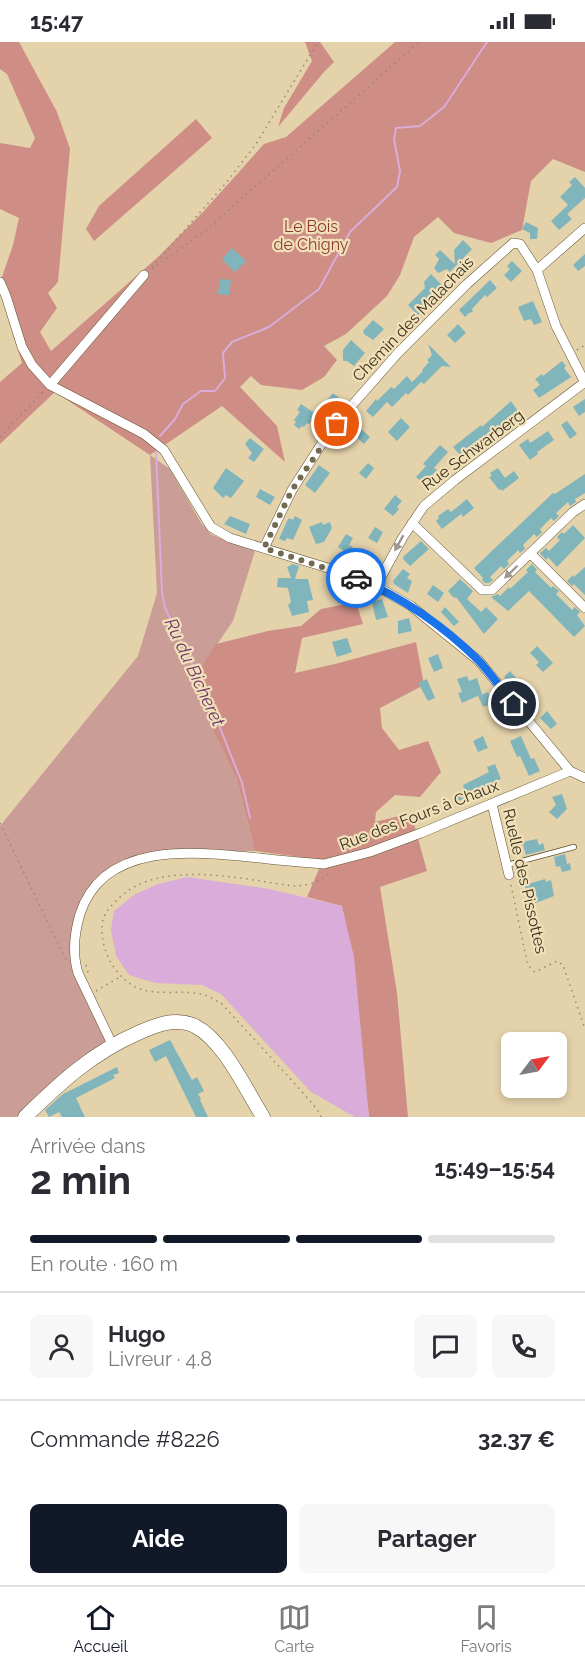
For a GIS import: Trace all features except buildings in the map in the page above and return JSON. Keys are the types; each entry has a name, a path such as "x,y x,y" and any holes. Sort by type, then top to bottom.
{"main road":[{"path":"25,1117 84,1063 112,1044 154,1025 169,1022 185,1023 195,1027 216,1044 263,1117"}],"street":[{"path":"585,228 537,270 556,326 585,382"},
{"name":"Chemin des Malachais","path":"264,548 296,482 347,411 398,352 506,247 517,243 523,248 537,270"},
{"path":"50,384 146,273"},
{"path":"0,282 22,347 32,364 50,384 154,441 171,460 211,527 230,538 341,572 376,586 411,606 479,661 570,771 585,777"},
{"name":"Rue Schwarberg","path":"376,586 412,523 424,507 455,480 585,382"},
{"path":"412,523 482,590 487,591 492,590 573,512 585,504"},
{"path":"530,553 585,608"},
{"name":"Rue des Fours à Chaux","path":"112,1044 78,973 75,954 75,930 83,906 94,887 106,875 130,863 165,853 208,853 324,864 339,861 421,833 570,771"},
{"name":"Ruelle des Pissottes","path":"492,804 508,870"}],"lane":[{"path":"508,870 574,847"}],"path":[{"path":"146,273 226,183 256,144 318,42"},
{"path":"146,273 206,230 419,42"},
{"path":"0,437 50,384"},
{"path":"0,823 70,968"},
{"path":"321,870 332,871 321,880 305,886 201,874 175,874 142,882 124,892 104,914 102,926 105,949 121,976 131,985 144,990 206,995 221,1003 296,1085 321,1117"},
{"name":"Ruelle des Pissottes","path":"508,870 527,962 535,972 557,962 563,965 585,1029"},
{"path":"85,962 91,979"},
{"path":"93,985 96,992 121,976"}],"shaded area":[{"path":"150,455 170,469 201,523 212,535 255,551 233,621 194,678 206,716 237,780 255,851 164,851 92,885 72,946 107,1041 55,1081 16,1117 0,1117 0,826 138,656 157,593"},
{"path":"187,877 269,889 342,906 354,957 369,1117 355,1117 311,1092 221,994 202,985 155,983 129,975 116,956 111,930 114,911 134,895 158,884"}],"green space":[{"name":"Le Bois de Chigny","path":"0,42 19,42 57,112 70,149 58,282 48,293 57,308 40,332 51,351 158,257 203,212 264,144 286,137 395,42 585,42 585,172 553,159 531,181 522,230 491,243 454,233 438,217 414,237 400,275 387,296 346,334 324,346 337,360 324,377 302,390 261,385 251,376 240,387 277,426 285,462 222,406 150,455 55,392 0,444 0,382 22,363 0,292 0,283 13,245 19,218 0,209 0,143 30,148 35,138 7,74 0,69"},
{"path":"305,42 320,42 334,62 278,127 284,108 312,61"},
{"path":"196,119 212,138 94,241 86,229 99,206"},
{"path":"356,602 363,624 302,638 295,673 416,642 424,685 380,708 382,728 399,750 428,741 441,772 420,797 395,795 376,812 375,822 411,813 427,871 380,887 397,993 408,1117 369,1117 342,906 307,897 323,860 255,851 237,780 206,716 194,678 216,644 268,631 301,626 321,609"}],"waterway":[{"name":"Ru du Bicheret","path":"160,436 175,419 183,404 201,391 215,391 225,378 223,353 232,342 269,327 319,289 350,232 397,187 400,171 394,139 396,128 420,126 444,107 487,42"},
{"name":"Ru du Bicheret","path":"156,451 162,593 165,608 207,695 242,783 250,818"}],"way so far":[{"path":"337,424 292,490 264,548 356,578"}],"route":[{"path":"356,578 376,586 411,606 444,631 479,661 514,704"}]}
